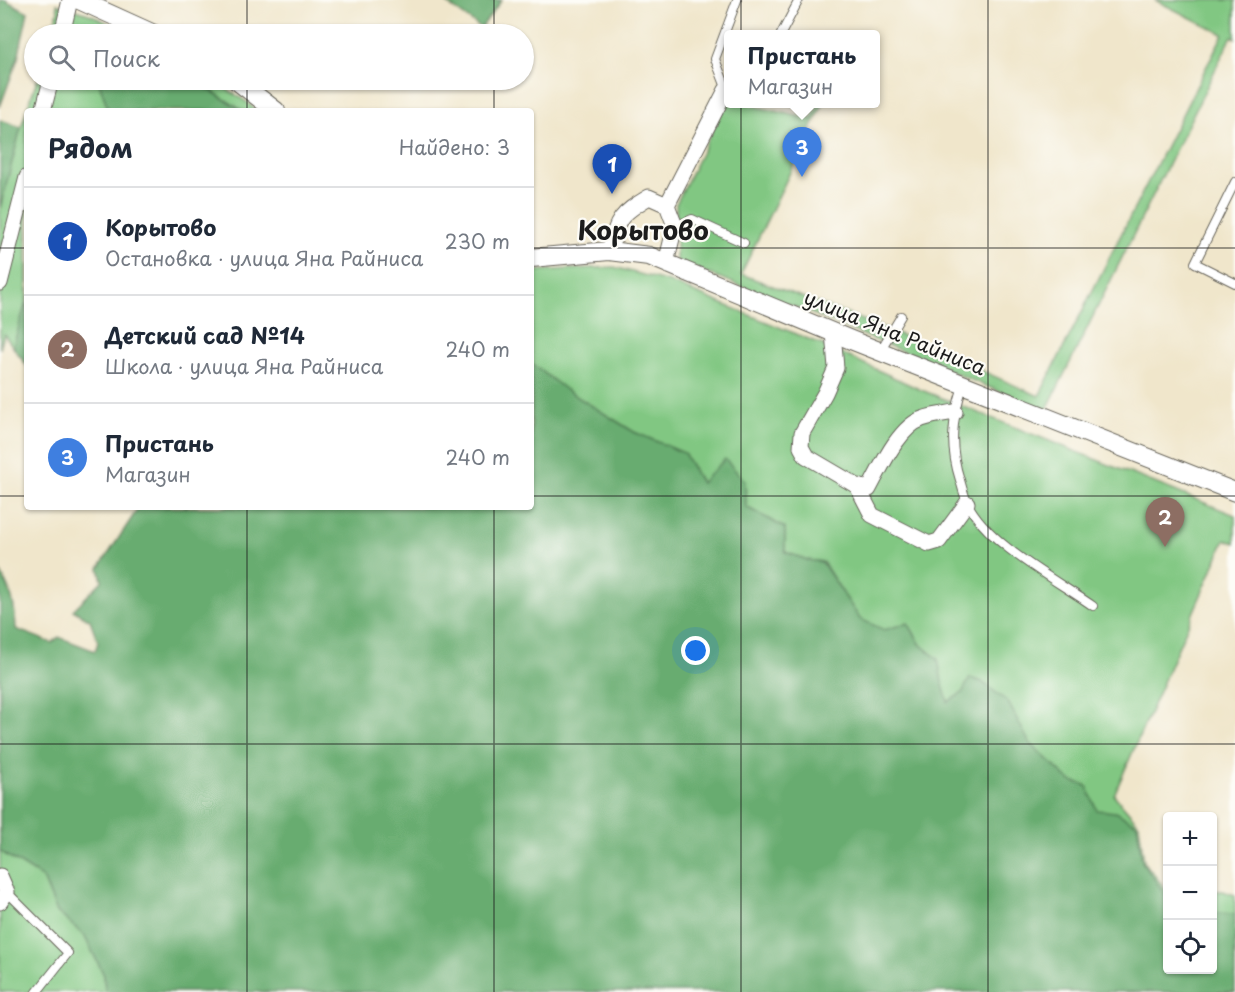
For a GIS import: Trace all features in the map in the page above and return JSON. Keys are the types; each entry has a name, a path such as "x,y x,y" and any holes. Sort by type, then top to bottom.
{"street":[{"path":"64,24 70,0"},
{"path":"80,0 132,24"},
{"path":"44,108 48,90"},
{"path":"248,90 271,108"},
{"path":"666,205 724,96"},
{"path":"0,283 24,189"},
{"path":"609,251 616,223 626,210 649,196 666,205 675,226 666,263"},
{"name":"улица Яна Райниса","path":"534,258 609,251 650,256 964,385 1235,492"},
{"path":"833,332 836,368 825,393 802,433 801,447 806,456 857,486 869,489 889,453 909,427 922,419 955,412"},
{"path":"857,486 872,515 929,544 939,540 967,503"},
{"path":"0,876 3,897"}],"lane":[{"path":"726,30 737,0"},
{"path":"783,30 799,0"},
{"path":"724,35 715,59 724,82"},
{"path":"1235,182 1195,263 1235,283"},
{"path":"675,226 692,219 744,243"},
{"path":"880,351 901,316"},
{"path":"964,385 955,412 952,446 954,463 967,503 985,527 1016,554 1093,606"},
{"path":"3,897 68,953 37,992"}],"green space":[{"path":"0,0 5,0 28,12 18,58 0,107"},
{"path":"442,0 502,0 484,24 475,24"},
{"path":"1155,0 1235,0 1235,38 1232,36 1046,411 808,312 676,261 676,204 724,107 763,108 811,119 817,108 821,108 741,274 892,331 1039,396 1223,34"},
{"path":"57,4 92,15 110,24 55,24 58,11"},
{"path":"34,90 102,90 108,108 27,108"},
{"path":"102,90 210,90 238,108 108,108"},
{"path":"210,90 228,90 254,108 238,108"},
{"path":"24,118 24,309 13,347 4,334 0,349 0,208"},
{"path":"0,120 21,127 0,208"},
{"path":"614,267 669,282 823,345 919,389 1235,515 1235,543 1225,540 1114,795 1139,824 1144,862 1163,886 1163,974 1216,974 1235,992 1161,992 534,399 768,563 858,617 823,562 807,560 785,552 785,528 746,507 745,481 725,460 702,484 684,453 634,432 566,390 534,365 534,271"},
{"path":"24,309 24,362 13,347"},
{"path":"534,365 566,390 634,432 684,453 701,483 725,459 745,481 746,507 785,528 785,552 807,560 822,562 860,619 884,630 908,623 921,645 938,659 948,702 962,693 970,678 982,682 1008,702 1029,742 1069,780 1087,786 1097,810 1115,812 1137,824 1142,862 1163,891 1163,974 1217,974 1217,913 1235,914 1235,992 105,992 104,975 84,935 57,912 43,878 0,851 0,571 12,599 16,629 52,643 59,637 95,651 98,642 90,620 73,610 102,581 99,568 137,510 534,510"},
{"path":"0,851 43,878 57,912 84,935 104,975 105,992 0,992"},
{"path":"1217,891 1235,895 1235,914 1217,913"}],"place":[{"name":"Пристань","path":"802,177"},
{"name":"Корытово","path":"612,194"},
{"name":"Детский сад №14","path":"1165,547"}],"district":[{"name":"Корытово","path":"643,229"}]}
